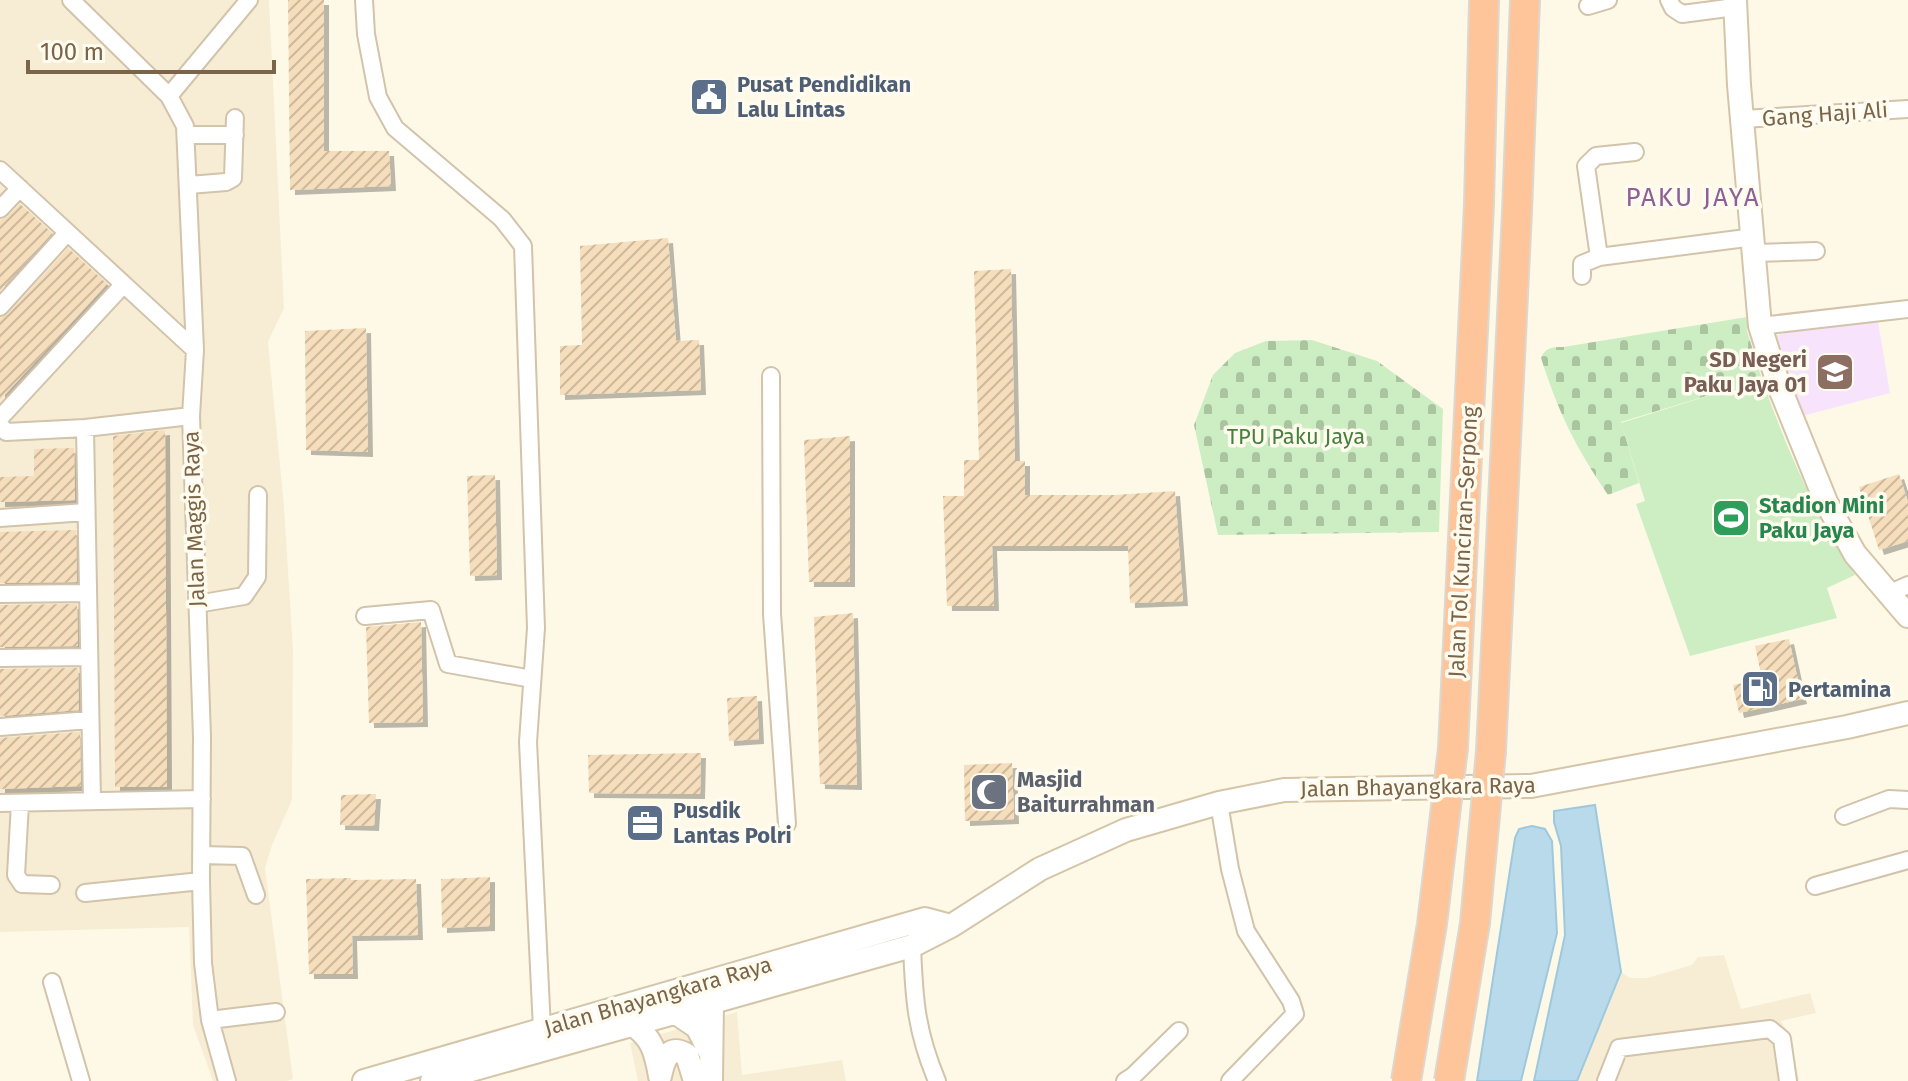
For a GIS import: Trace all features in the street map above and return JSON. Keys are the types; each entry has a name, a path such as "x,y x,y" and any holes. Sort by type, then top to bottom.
{"highway":[{"name":"Jalan Tol Kunciran–Serpong","path":"1406,1081 1432,924 1453,748 1479,204 1484,0"},
{"name":"Jalan Tol Kunciran–Serpong","path":"1449,1081 1475,923 1491,751 1525,0"}],"main road":[{"path":"1735,4 1760,326 1779,386 1824,499 1855,554 1898,590 1908,616"},
{"name":"Jalan Bhayangkara Raya","path":"432,1081 912,946 951,926 1040,869 1126,830 1219,803 1284,790 1531,786 1908,713"},
{"name":"Jalan Bhayangkara Raya","path":"364,1081 925,919 951,926"},
{"path":"647,998 677,1012 697,1027 711,1054"},
{"path":"711,1081 712,1002"},
{"path":"631,1024 646,1033 657,1056 660,1078"},
{"path":"660,1078 665,1055 680,1051 687,1055 695,1081"}],"street":[{"name":"Jalan Maggis Raya","path":"71,0 169,96 181,114 186,135 195,350 191,416 204,980 210,1020 227,1081"},
{"path":"169,96 249,0"},
{"path":"364,0 366,34 378,97 395,128 502,219 523,246 536,628 528,742 542,1029"},
{"path":"1588,6 1608,0"},
{"path":"1669,0 1673,8 1682,14 1735,4"},
{"name":"Gang Haji Ali","path":"1743,119 1908,109"},
{"path":"186,135 235,127 234,173 231,181 189,185"},
{"path":"1599,257 1586,166 1596,156 1635,152"},
{"path":"0,170 195,350"},
{"path":"0,209 20,188"},
{"path":"0,307 67,233"},
{"path":"1582,276 1582,264 1599,257 1754,245 1816,251"},
{"path":"0,418 123,285"},
{"path":"1760,326 1908,309"},
{"path":"771,376 772,614 787,824"},
{"path":"0,425 6,432 85,428 191,416"},
{"path":"85,428 92,801"},
{"path":"197,604 244,596 257,577 258,495"},
{"path":"0,518 86,512"},
{"path":"0,594 87,593"},
{"path":"365,616 431,610 448,664 532,679"},
{"path":"0,658 89,657"},
{"path":"0,727 90,720"},
{"path":"0,803 202,799"},
{"path":"1844,816 1889,799 1908,800"},
{"path":"20,803 16,875 22,884 51,885"},
{"path":"1219,803 1230,869 1246,931 1291,1001 1295,1014 1230,1081"},
{"path":"201,855 242,856 256,895"},
{"path":"1815,886 1908,860"},
{"path":"85,893 201,881"},
{"path":"912,946 914,1004 920,1036 937,1081"},
{"path":"52,982 81,1081"},
{"path":"210,1020 276,1012"},
{"path":"1606,1081 1619,1048 1770,1029 1782,1039 1788,1081"},
{"path":"1125,1081 1179,1031"}],"shaded area":[{"path":"0,0 269,0 284,308 268,342 284,506 293,649 292,800 265,868 293,1079 287,1081 213,1081 193,1025 189,927 0,932"},
{"name":"SD Negeri Paku Jaya 01","path":"1877,316 1890,393 1798,417 1771,337 1838,318"},
{"path":"1724,955 1741,1009 1810,993 1816,1013 1781,1021 1791,1038 1799,1081 1577,1081 1621,972 1630,978 1647,978 1692,965 1698,957"},
{"path":"737,1012 742,1075 842,1060 846,1081 638,1081 630,1043"}],"green space":[{"path":"1747,317 1747,331 1762,379 1621,422 1639,483 1608,495 1561,413 1541,358 1545,352 1553,348"},
{"name":"TPU Paku Jaya","path":"1312,340 1377,361 1443,409 1439,532 1218,535 1194,425 1213,375 1235,353 1266,341"},
{"name":"Stadion Mini Paku Jaya","path":"1762,379 1802,480 1855,575 1827,588 1837,618 1690,656 1636,504 1645,501 1621,423"}],"water":[{"path":"1595,805 1621,972 1577,1081 1534,1081 1565,935 1561,846 1554,811"},
{"path":"1532,826 1545,829 1552,841 1557,933 1521,1081 1477,1081 1515,838 1519,829"}],"building":[{"path":"288,0 324,0 324,151 389,151 391,186 290,190"},
{"path":"20,204 52,233 0,291 0,220"},
{"path":"668,238 676,341 699,340 701,390 560,395 560,346 582,345 580,246"},
{"path":"68,248 107,284 0,400 0,318 8,314"},
{"path":"1011,269 1015,461 1025,461 1025,495 1175,491 1183,601 1130,603 1128,546 992,546 994,606 947,606 943,496 964,496 964,460 979,460 974,271"},
{"path":"366,328 368,452 306,450 305,331"},
{"path":"165,430 167,787 115,787 113,436"},
{"path":"850,436 850,582 809,582 804,440"},
{"path":"74,448 75,500 0,502 0,477 34,476 34,449"},
{"path":"1899,474 1908,502 1908,541 1879,550 1859,487"},
{"path":"495,475 497,575 470,576 467,476"},
{"path":"76,530 77,582 0,583 0,532"},
{"path":"77,604 78,646 0,647 0,605"},
{"path":"853,613 857,785 820,784 814,617"},
{"path":"421,622 423,722 369,723 366,627"},
{"path":"1789,639 1802,699 1739,713 1733,685 1762,679 1755,646"},
{"path":"78,668 79,710 0,716 0,669"},
{"path":"757,696 759,739 729,741 727,698"},
{"path":"80,732 81,786 0,789 0,738"},
{"path":"701,753 700,794 589,793 588,755"},
{"name":"Masjid Baiturrahman","path":"1012,763 1014,819 965,821 964,765"},
{"path":"376,794 374,826 340,825 341,795"},
{"path":"490,877 490,926 442,928 441,879"},
{"path":"306,879 416,879 418,935 352,936 353,974 309,974"}],"place":[{"name":"Pusat Pendidikan Lalu Lintas","path":"709,97"},
{"name":"SD Negeri Paku Jaya 01","path":"1835,372"},
{"name":"Stadion Mini Paku Jaya","path":"1731,518"},
{"name":"Pertamina","path":"1760,689"},
{"name":"Masjid Baiturrahman","path":"989,792"},
{"name":"Pusdik Lantas Polri","path":"645,823"}],"district":[{"name":"PAKU JAYA","path":"1693,197"}]}
